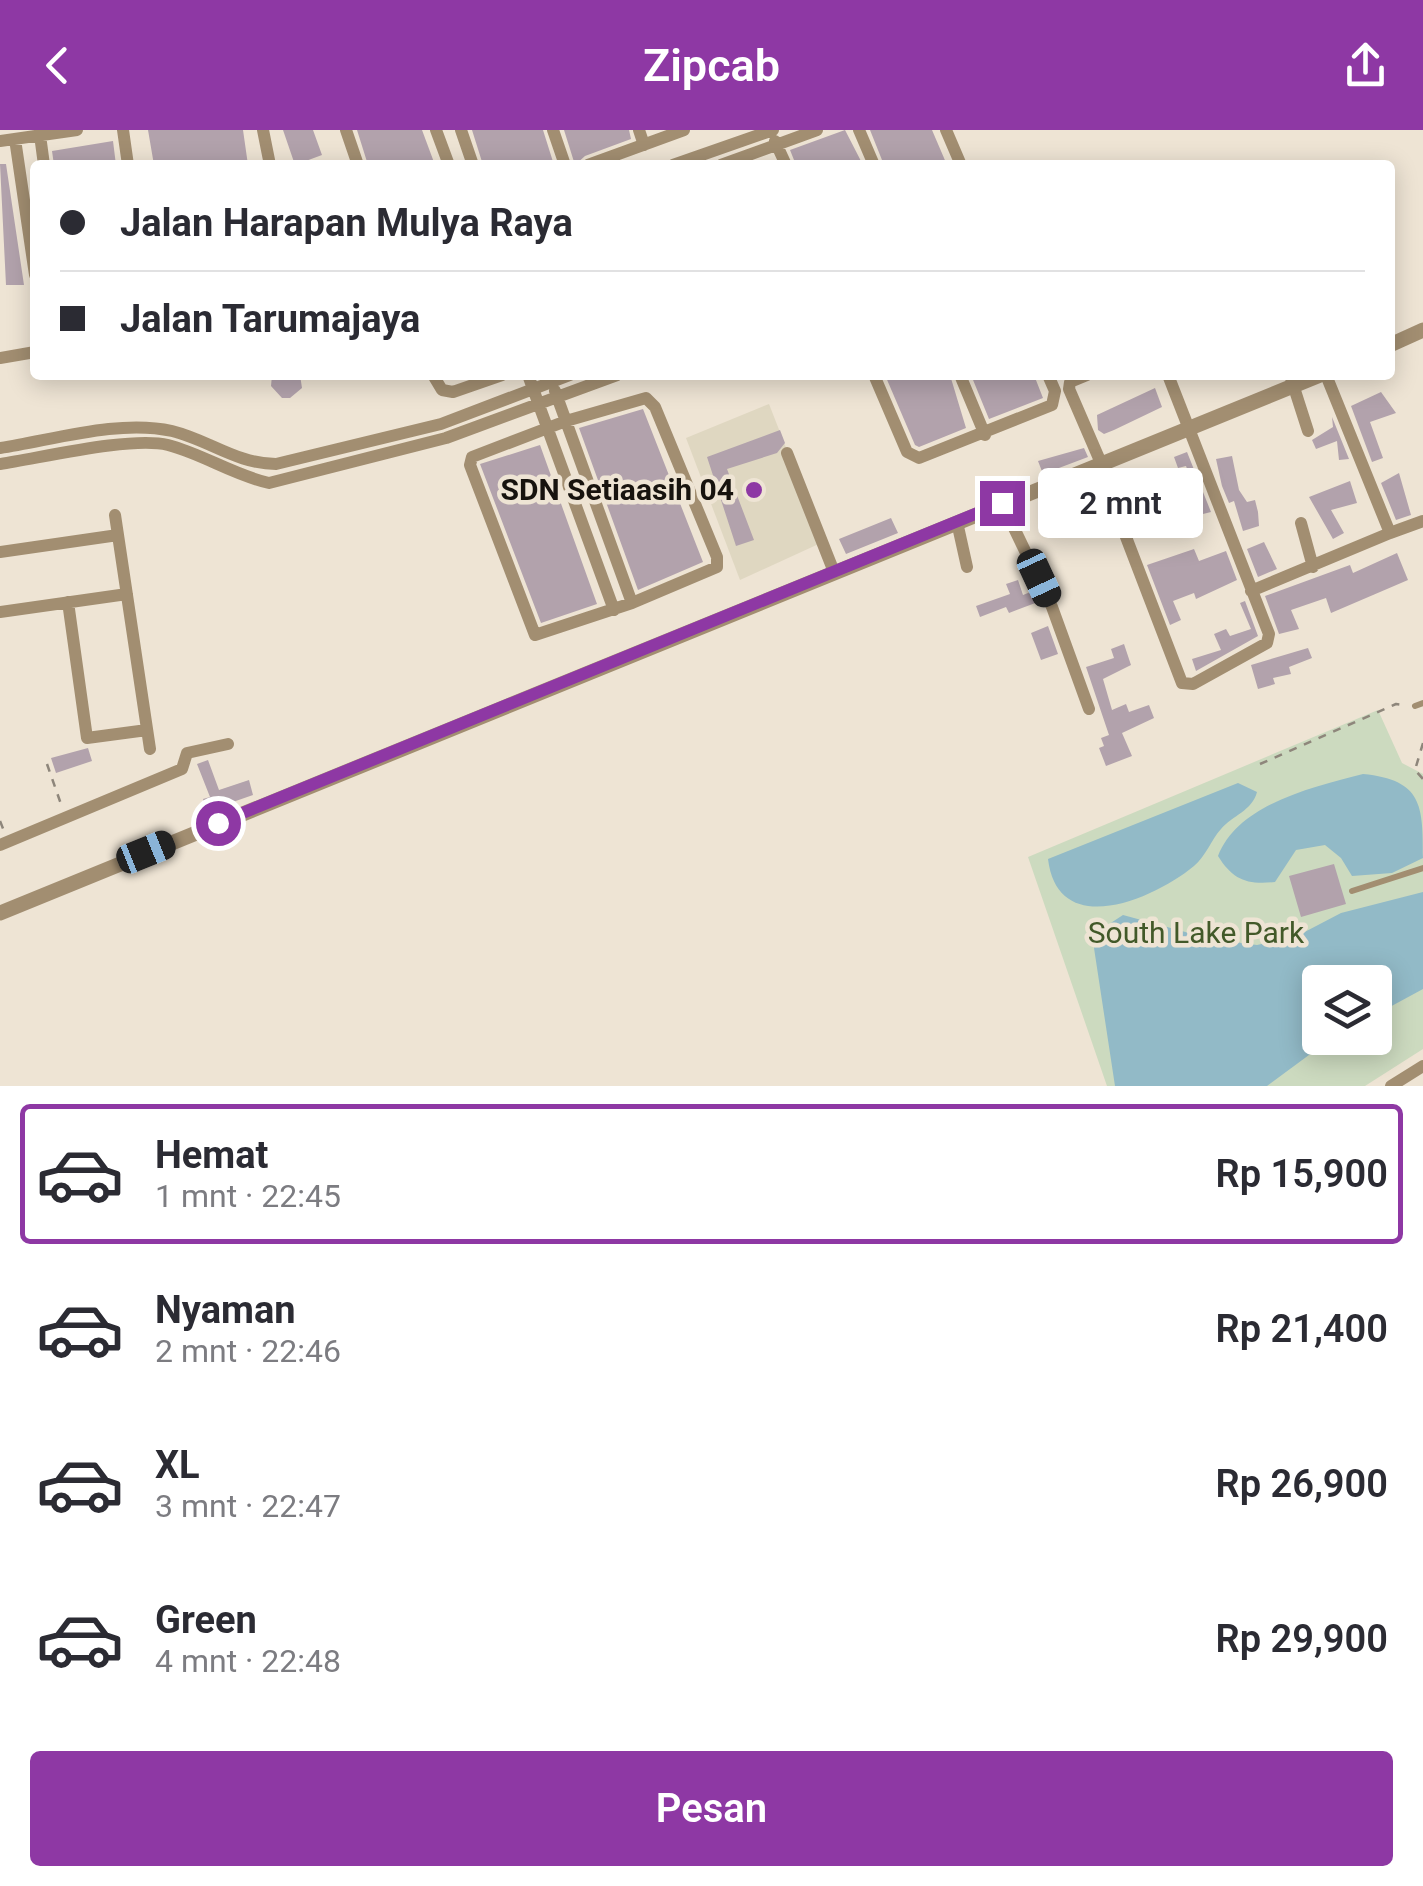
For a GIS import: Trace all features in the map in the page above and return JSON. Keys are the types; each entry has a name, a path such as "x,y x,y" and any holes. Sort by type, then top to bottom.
{"street":[{"path":"0,141 77,130"},
{"path":"123,130 127,160"},
{"path":"263,130 269,160"},
{"path":"346,130 356,160"},
{"path":"436,130 447,160"},
{"path":"460,130 471,160"},
{"path":"553,130 564,160"},
{"path":"639,130 644,145"},
{"path":"610,160 684,130"},
{"path":"686,160 771,130 784,160"},
{"path":"734,160 817,130"},
{"path":"859,130 872,160"},
{"path":"946,130 959,160"},
{"path":"40,136 43,160"},
{"path":"15,139 30,240"},
{"path":"1395,343 1423,330"},
{"path":"0,358 30,353"},
{"path":"436,380 442,390 453,392 488,380"},
{"path":"530,380 614,610"},
{"path":"0,448 149,428 174,432 250,464 276,464 443,431 549,380"},
{"path":"551,380 632,603"},
{"path":"0,464 140,443 167,444 245,478 269,483 539,405 604,380"},
{"path":"876,380 912,457 985,435 1052,405 1055,391 1050,380"},
{"path":"962,380 985,435"},
{"path":"1075,380 1069,388 1182,683 1193,684 1267,643 1269,634 1170,380"},
{"path":"0,912 834,572 958,527 1318,380"},
{"path":"1326,380 1390,533"},
{"path":"1294,387 1308,430"},
{"path":"646,398 655,407 717,556 717,567 708,574 544,636 530,630 470,465 479,452 566,422 646,398"},
{"path":"787,453 834,572"},
{"path":"1004,505 1052,606 1089,708"},
{"path":"116,515 150,749"},
{"path":"1251,591 1423,520"},
{"path":"1301,524 1313,567"},
{"path":"958,527 968,567"},
{"path":"0,552 118,535"},
{"path":"0,612 127,594"},
{"path":"68,602 87,738 147,730"},
{"path":"0,845 182,769 187,753 228,744"},
{"path":"1392,1086 1423,1066"}],"lane":[{"path":"1352,891 1423,868"}],"path":[{"path":"1260,764 1396,704 1419,704"},
{"path":"1423,743 1415,770 1423,780"},
{"path":"46,764 66,818"}],"shaded area":[{"name":"SDN Setiaasih 04","path":"769,404 823,542 740,580 686,438"}],"green space":[{"name":"South Lake Park","path":"1378,710 1402,763 1423,774 1423,1049 1365,1086 1107,1086 1028,857"}],"water":[{"path":"1363,774 1398,782 1416,799 1422,824 1423,858 1392,873 1352,876 1341,858 1325,845 1296,850 1275,882 1265,883 1235,876 1218,856 1228,838 1259,811 1300,792"},
{"path":"1238,783 1257,792 1251,804 1221,829 1202,858 1177,879 1133,900 1110,906 1088,906 1069,899 1056,884 1048,859"},
{"path":"1423,892 1423,989 1392,1006 1392,965 1302,965 1302,1055 1309,1055 1267,1086 1115,1086 1094,948 1100,930 1123,915 1211,939 1257,945 1297,936 1341,913"}],"building":[{"path":"148,130 243,130 247,160 153,160"},
{"path":"283,130 313,130 322,155 293,160"},
{"path":"357,130 422,130 433,160 366,160"},
{"path":"472,130 543,130 552,160 481,160"},
{"path":"564,130 629,130 631,139 573,160"},
{"path":"845,130 860,160 794,160 790,150"},
{"path":"870,130 932,130 945,160 882,160"},
{"path":"113,141 115,160 53,160 52,151"},
{"path":"0,164 6,164 24,285 6,285"},
{"path":"272,380 301,380 302,388 290,398 282,398 271,386"},
{"path":"887,380 952,380 966,428 919,447"},
{"path":"973,380 1036,380 1043,398 989,419"},
{"path":"1155,388 1162,407 1104,434 1098,430 1097,415"},
{"path":"1381,392 1396,413 1370,422 1383,458 1372,462 1351,406"},
{"path":"643,409 703,562 638,590 579,428"},
{"path":"1332,417 1349,459 1339,460 1337,441 1316,449 1312,440 1333,427"},
{"path":"780,430 785,443 777,453 727,469 754,540 736,546 707,457"},
{"path":"540,445 597,604 541,623 480,464"},
{"path":"1084,448 1088,457 1043,474 1038,461"},
{"path":"1187,452 1211,512 1195,516 1191,497 1197,496 1186,466 1178,468 1174,457"},
{"path":"1232,456 1239,490 1247,502 1255,500 1258,512 1259,526 1243,531 1234,501 1229,503 1222,486 1216,459"},
{"path":"1399,473 1411,515 1396,520 1381,483"},
{"path":"1350,481 1357,503 1331,510 1344,533 1333,539 1309,497"},
{"path":"1168,489 1180,520 1146,534 1138,505"},
{"path":"891,518 898,533 846,554 839,539"},
{"path":"1264,542 1277,569 1258,577 1247,549"},
{"path":"1194,549 1199,561 1226,551 1237,580 1196,599 1194,593 1173,601 1181,620 1170,625 1147,565"},
{"path":"1397,553 1408,580 1331,613 1326,598 1291,610 1299,629 1279,634 1265,596 1350,565 1353,573"},
{"path":"1018,580 1023,595 1033,591 1038,602 1009,613 1006,607 980,617 976,606 1010,594 1006,584"},
{"path":"1245,601 1258,636 1196,671 1192,659 1221,650 1214,634 1226,629 1230,636 1251,629 1240,603"},
{"path":"1048,626 1058,654 1041,660 1031,633"},
{"path":"1124,644 1131,665 1103,679 1112,710 1126,704 1129,712 1149,705 1154,718 1122,733 1132,756 1106,766 1099,748 1104,746 1101,738 1109,735 1086,667 1114,658 1111,649"},
{"path":"1308,648 1312,658 1289,667 1291,674 1273,678 1275,684 1258,689 1251,665"},
{"path":"88,748 92,761 56,773 51,758"},
{"path":"208,760 219,790 249,780 253,795 207,811 203,799 210,797 197,764"},
{"path":"1334,864 1346,904 1301,917 1289,876"}],"place":[{"name":"SDN Setiaasih 04","path":"754,490"}],"route":[{"path":"218,823 1002,503"}]}
